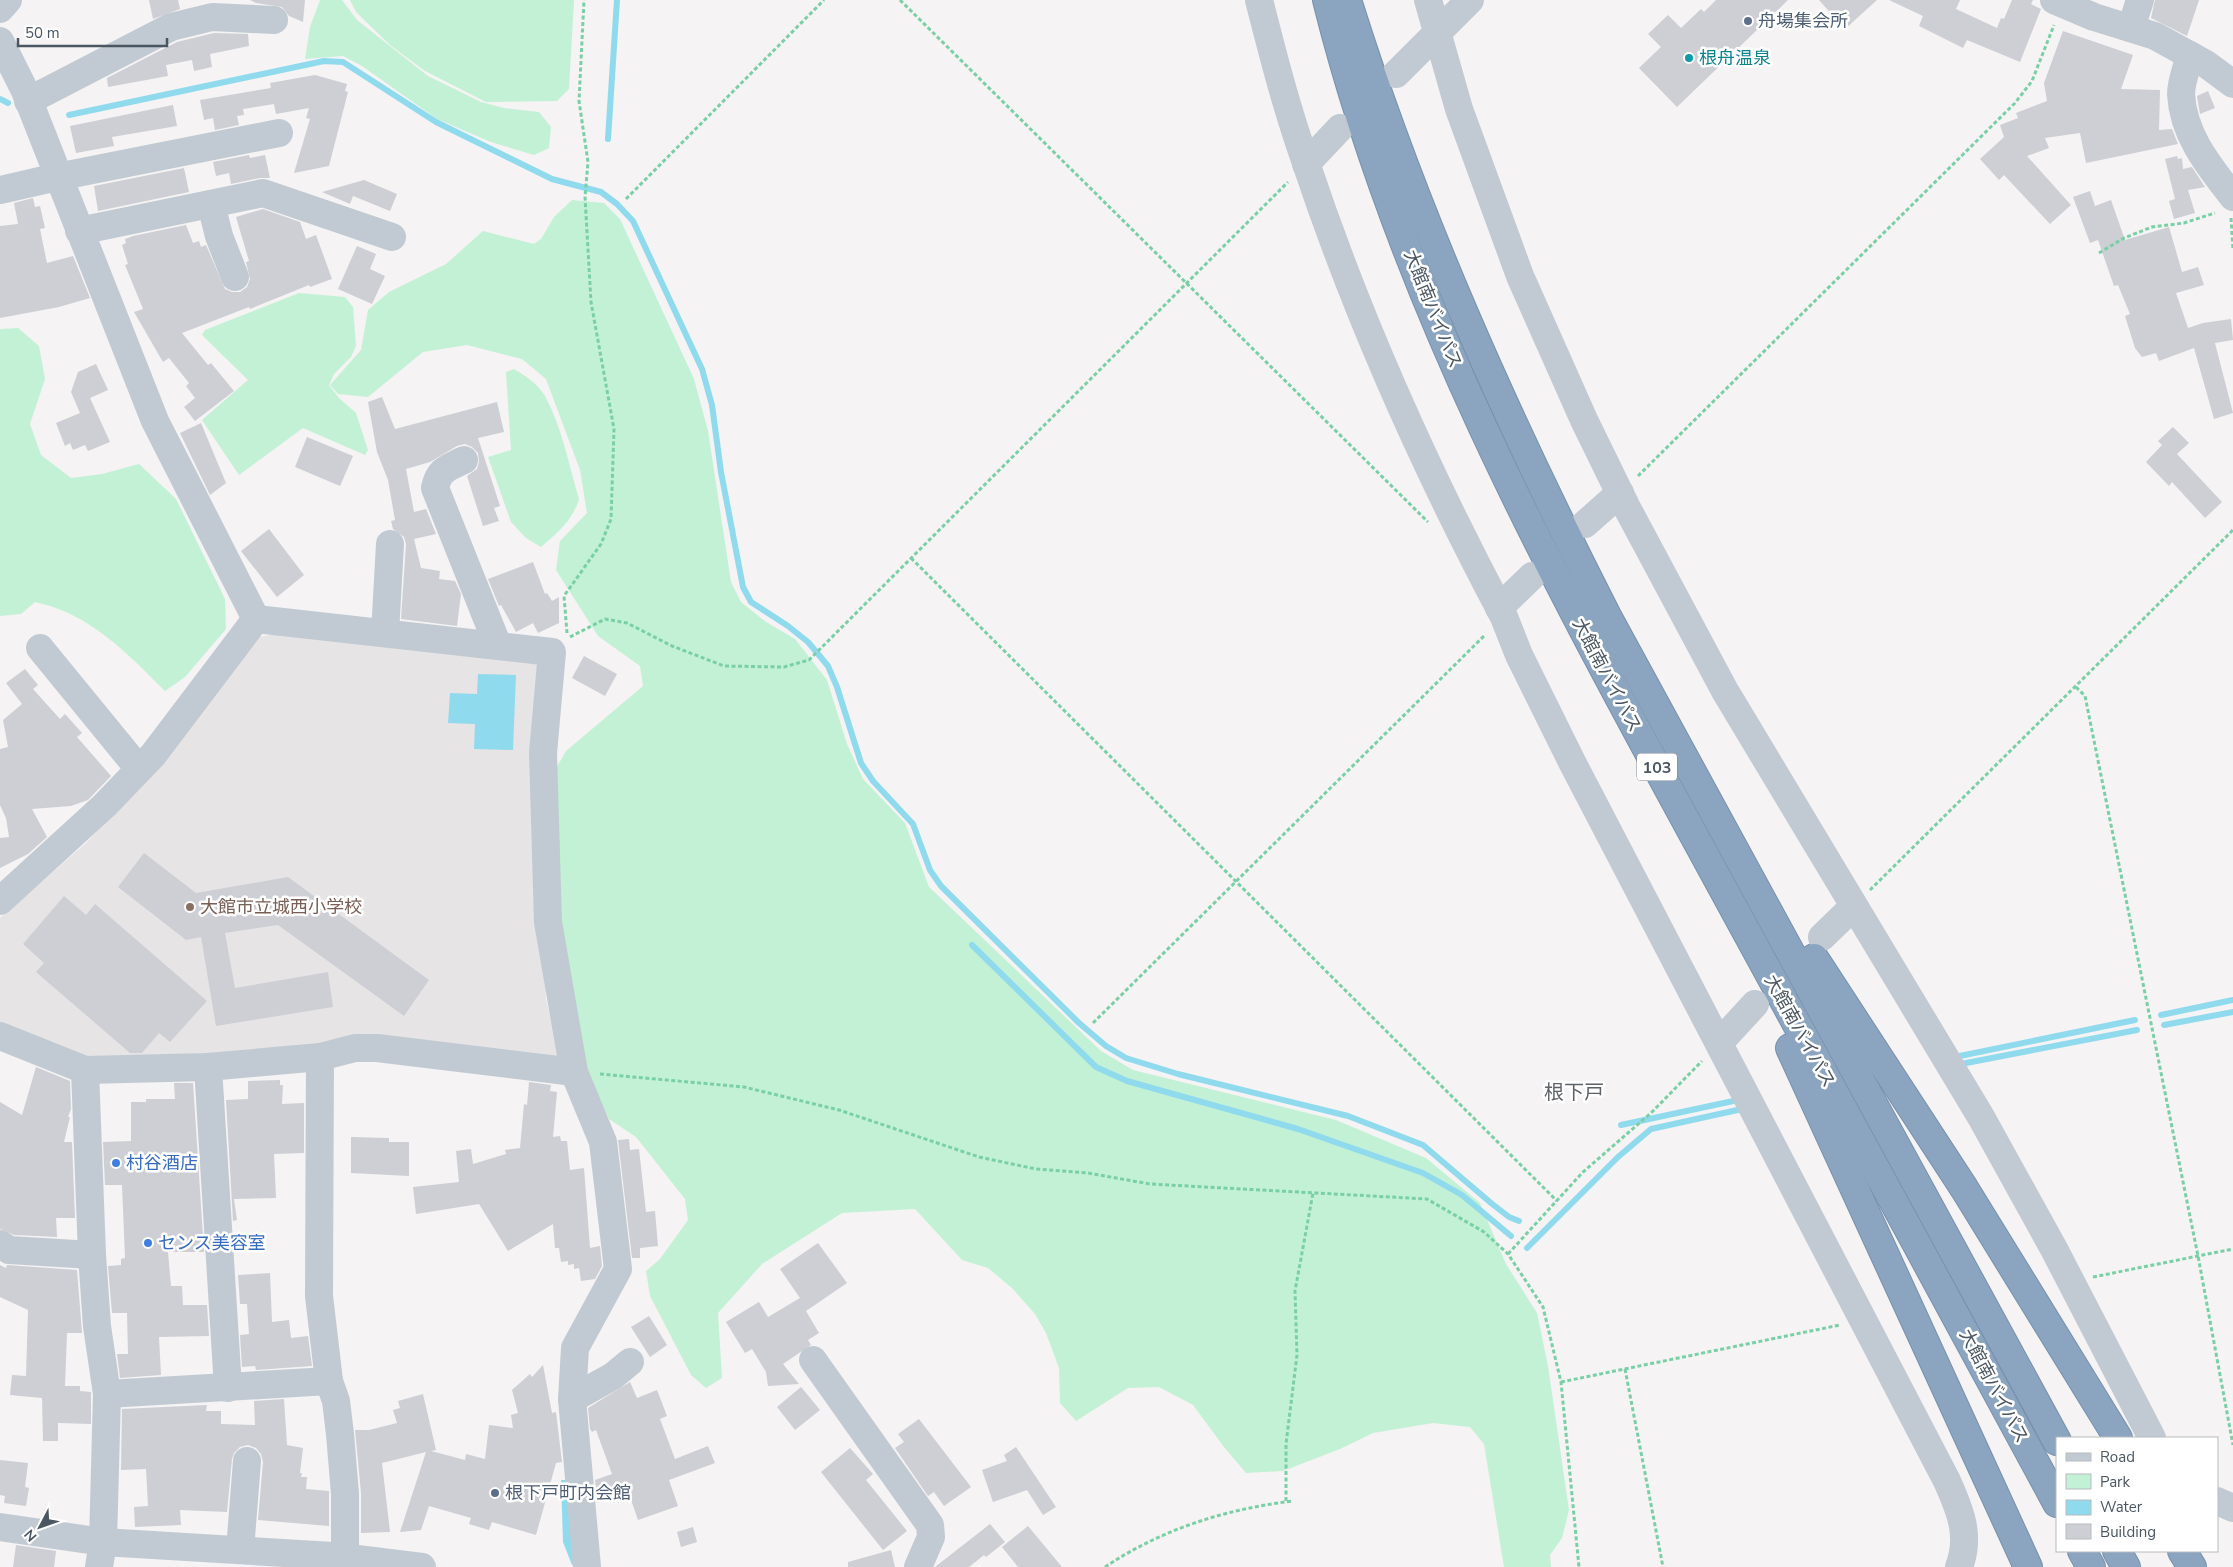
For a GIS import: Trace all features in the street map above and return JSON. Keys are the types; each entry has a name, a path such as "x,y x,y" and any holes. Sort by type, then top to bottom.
{"highway":[{"name":"大館南バイパス","path":"1327,0 1346,74 1379,174 1424,291 1469,396 1518,500 1620,700 2056,1501"},
{"name":"大館南バイパス","path":"1347,0 1368,70 1448,278 1494,384 1573,549 2056,1439"},
{"path":"1620,700 1772,1006 2028,1567"},
{"path":"1678,744 1834,991 1964,1188 2117,1437"},
{"path":"2083,1552 2091,1567"},
{"path":"2118,1552 2126,1567"},
{"path":"2183,1552 2192,1567"}],"street":[{"path":"0,9 8,0"},
{"path":"1258,0 1286,103 1306,164 1342,265 1387,374 1501,612 1519,655 1572,762 1720,1042 1960,1508 1965,1528 1965,1547 1959,1567"},
{"path":"1428,0 1459,109 1520,276 1620,493 1725,691 1981,1117 2151,1437"},
{"path":"1396,74 1470,0"},
{"path":"2131,28 2140,0"},
{"path":"2058,2 2094,17 2156,36 2233,84"},
{"path":"28,101 171,28 212,17 274,20"},
{"path":"0,41 28,101 155,421 256,619"},
{"path":"2190,56 2181,92 2188,127 2227,204"},
{"path":"1306,164 1340,128"},
{"path":"0,190 280,133"},
{"path":"79,231 263,194 392,238"},
{"path":"211,204 235,277"},
{"path":"464,460 438,476 436,488 498,646"},
{"path":"1585,524 1620,493"},
{"path":"385,633 390,544"},
{"path":"1501,612 1532,576"},
{"path":"256,619 552,652 543,753 548,922 574,1072 603,1142 618,1269 575,1348 572,1399 587,1567"},
{"path":"0,901 105,805 153,755 256,619"},
{"path":"40,648 139,769"},
{"path":"1822,937 1854,906"},
{"path":"1720,1042 1755,1004"},
{"path":"0,1036 85,1070 208,1067 320,1057 355,1048 377,1048 574,1072"},
{"path":"320,1057 319,1296 329,1381 336,1401 345,1494 337,1560"},
{"path":"208,1067 228,1388"},
{"path":"85,1070 92,1255 97,1326 107,1394 101,1555"},
{"path":"0,1244 9,1250 92,1255"},
{"path":"813,1360 930,1525 931,1537 918,1567"},
{"path":"572,1399 613,1376 630,1362"},
{"path":"107,1394 329,1381"},
{"path":"240,1550 247,1461"},
{"path":"2218,1501 2233,1508"},
{"path":"0,1526 101,1555 240,1550 422,1567"}],"path":[{"path":"584,0 579,101 588,162 585,198 591,302 614,429 611,519 601,544 564,596 567,639 605,619 627,623 672,646 724,666 784,668 809,660 1188,284 1306,164"},
{"path":"626,199 824,0"},
{"path":"900,0 1433,527"},
{"path":"1620,493 2016,103 2032,81 2058,2"},
{"path":"2099,253 2124,238 2152,227 2184,223 2227,204"},
{"path":"2233,211 2230,222 2233,250"},
{"path":"1854,906 2233,530"},
{"path":"911,558 1557,1201"},
{"path":"1093,1023 1501,612"},
{"path":"2076,687 2085,696 2198,1256 2233,1445"},
{"path":"1508,1254 1583,1172 1651,1113 1720,1042"},
{"path":"574,1072 744,1087 839,1110 979,1157 1036,1169 1088,1173 1150,1184 1427,1199 1484,1232 1508,1254 1543,1307 1561,1382 1579,1567"},
{"path":"1286,1502 1286,1444 1297,1355 1295,1290 1313,1193"},
{"path":"2070,1282 2233,1249"},
{"path":"1561,1382 1862,1320"},
{"path":"1625,1369 1663,1567"},
{"path":"1105,1567 1170,1531 1210,1516 1293,1501"}],"shaded area":[{"path":"299,629 540,655 546,999 562,1063 243,1059 85,1060 0,1026 0,918 86,843 159,767 255,638"}],"green space":[{"path":"320,0 342,0 357,20 428,76 481,102 504,108 539,112 551,127 549,148 534,155 491,142 437,119 362,66 343,56 305,59 310,27"},
{"path":"350,0 574,0 569,89 557,101 486,102 425,71 390,45 356,12"},
{"path":"572,200 604,203 620,219 694,379 708,431 731,582 741,602 766,622 795,639 827,680 847,744 863,779 905,823 929,887 1101,1051 1133,1070 1336,1120 1426,1158 1480,1203 1506,1264 1537,1313 1548,1366 1569,1510 1562,1538 1550,1555 1551,1567 1504,1567 1484,1444 1470,1427 1433,1423 1373,1433 1340,1449 1283,1471 1246,1473 1193,1405 1159,1387 1128,1388 1076,1421 1060,1403 1059,1368 1046,1333 1035,1314 1012,1288 988,1268 962,1260 915,1209 842,1213 762,1264 718,1313 722,1378 706,1388 691,1375 650,1296 646,1271 660,1259 688,1220 685,1199 636,1137 609,1119 583,1062 558,928 554,772 566,751 643,686 640,666 598,636 556,570 560,541 587,513 580,470 546,379 522,359 467,345 423,352 368,397 338,394 330,385 361,350 368,310 389,292 446,264 483,231 534,244 541,239 554,217"},
{"path":"299,293 345,297 353,307 356,346 351,357 334,374 329,385 339,398 356,413 368,450 365,455 303,428 239,475 202,420 248,380 202,335 205,330"},
{"path":"18,328 39,346 45,379 30,424 41,455 71,478 102,474 139,464 176,499 225,599 226,629 185,677 165,691 106,636 73,615 55,607 35,602 21,614 0,616 0,329"},
{"path":"514,369 539,388 551,408 561,434 579,499 569,520 541,547 526,538 511,522 488,457 511,450 506,372"}],"water":[{"path":"478,674 516,675 513,750 474,749 475,724 448,723 450,693 477,694"},
{"path":"561,1480 569,1480 580,1562 572,1565 563,1542"}],"building":[{"path":"149,0 178,0 180,9 153,19"},
{"path":"250,0 305,0 303,22 289,16 282,7 256,3"},
{"name":"根舟温泉","path":"1716,0 1788,0 1677,107 1639,68 1661,47 1648,34 1668,15 1681,28 1701,9 1704,12"},
{"path":"1819,0 1877,0 1845,29"},
{"path":"1889,0 1960,0 1956,9 1997,28 2001,18 2004,19 2012,0 2033,0 2031,4 2041,9 2020,62 1967,40 1963,48 1919,26 1923,16"},
{"path":"2155,0 2199,0 2187,36 2151,18"},
{"path":"2063,31 2133,55 2121,89 2160,90 2159,130 2172,129 2178,144 2086,163 2080,133 2045,138 2049,148 2027,156 2071,205 2050,224 2004,175 1999,180 1980,159 2004,137 2000,125 2018,118 2016,113 2047,101 2044,83"},
{"path":"214,33 248,34 249,46 210,54 212,67 194,71 192,60 166,65 168,76 108,87 107,78 177,42"},
{"path":"315,75 347,84 345,91 348,92 329,166 294,173 310,119 306,118 309,108 276,114 274,104 243,109 244,115 237,116 239,125 215,130 213,118 204,120 200,100 271,88 270,83"},
{"path":"2208,91 2215,108 2200,114 2197,96"},
{"path":"173,105 177,126 112,137 114,146 76,153 70,126"},
{"path":"249,155 250,158 265,155 270,178 260,178 231,184 229,173 216,176 213,162"},
{"path":"2177,156 2178,159 2182,158 2183,169 2192,167 2205,187 2188,190 2195,213 2174,219 2169,201 2175,199 2165,159"},
{"path":"184,168 189,192 98,211 94,186"},
{"path":"364,180 397,194 390,211 353,196 350,204 322,192"},
{"path":"2090,191 2095,206 2111,200 2125,240 2169,227 2182,272 2198,267 2204,285 2176,293 2188,328 2203,323 2231,319 2233,340 2215,343 2233,413 2214,419 2194,348 2159,361 2156,353 2142,357 2135,348 2125,316 2130,314 2118,285 2114,286 2098,240 2090,243 2073,197"},
{"path":"33,198 35,207 40,206 45,228 40,229 47,263 73,256 90,298 59,307 0,318 0,226 18,224 14,203"},
{"path":"263,209 300,222 306,239 316,235 332,279 310,287 309,285 250,309 249,307 182,333 208,365 211,363 234,391 195,421 184,407 195,398 186,386 189,383 169,358 163,362 134,312 143,309 125,265 128,264 122,245 126,243 125,239 133,236 186,225 193,243 199,241 201,247 206,245 225,289 232,292 240,292 247,287 250,279 246,262 249,261 236,217"},
{"path":"357,246 376,254 370,269 385,276 372,304 338,289"},
{"path":"96,364 108,390 90,398 110,442 88,451 85,445 73,450 70,443 65,446 56,423 80,413 71,392 78,372"},
{"path":"382,397 395,429 497,402 504,432 478,438 500,506 494,508 499,521 483,526 467,476 477,469 479,462 478,453 472,447 465,444 457,446 430,462 406,469 414,512 426,509 436,534 414,539 421,568 440,571 439,579 455,581 461,594 457,626 401,619 406,544 404,537 393,529 391,521 395,520 388,480 377,452 368,402"},
{"path":"201,423 226,483 210,495 180,433"},
{"path":"2173,427 2189,443 2177,454 2222,502 2205,518 2172,482 2169,486 2146,462 2162,445 2158,441"},
{"path":"307,437 353,456 340,486 295,467"},
{"path":"269,529 304,575 277,597 241,551"},
{"path":"533,562 545,594 547,593 552,601 559,597 559,623 538,633 533,623 516,632 501,605 499,606 488,579"},
{"path":"584,656 617,674 605,696 572,678"},
{"path":"25,669 38,685 33,689 60,719 65,714 82,733 77,737 111,776 88,800 71,806 32,809 47,837 28,854 0,868 0,838 9,837 6,818 0,805 0,749 8,747 3,720 22,704 6,683"},
{"path":"144,853 196,893 288,877 429,980 404,1016 278,925 225,933 235,988 328,972 333,1007 216,1026 201,937 186,940 118,887"},
{"path":"64,896 86,915 95,904 207,1001 170,1042 159,1033 142,1053 130,1053 36,972 44,963 23,944"},
{"path":"36,1067 70,1081 71,1109 64,1142 72,1142 75,1218 56,1218 57,1237 14,1235 0,1229 0,1102 22,1115"},
{"path":"280,1080 280,1085 283,1085 282,1104 304,1103 304,1153 274,1154 276,1198 234,1199 237,1220 233,1221 226,1100 248,1099 248,1081"},
{"path":"529,1082 551,1085 550,1091 557,1092 553,1137 560,1136 561,1141 567,1141 570,1170 584,1168 590,1248 600,1246 602,1266 595,1279 581,1281 579,1268 574,1269 574,1264 568,1265 568,1261 561,1262 559,1248 555,1248 553,1224 508,1251 479,1204 416,1214 413,1187 459,1182 456,1151 471,1149 473,1164 506,1154 505,1150 520,1148 524,1104 527,1105"},
{"path":"174,1083 193,1083 204,1252 168,1252 171,1286 182,1286 183,1305 207,1305 209,1336 159,1337 161,1375 120,1378 117,1354 128,1354 127,1313 112,1313 108,1266 121,1265 121,1259 125,1258 122,1185 105,1185 103,1142 131,1141 131,1102 146,1102 146,1099 175,1099"},
{"path":"351,1137 389,1138 389,1142 409,1142 409,1176 351,1173"},
{"path":"629,1139 630,1150 639,1149 646,1212 655,1211 658,1246 640,1248 640,1258 632,1258 618,1140"},
{"path":"818,1243 847,1283 806,1311 819,1333 808,1340 811,1345 783,1364 799,1384 768,1386 766,1372 752,1349 745,1353 726,1322 759,1302 768,1317 800,1298 780,1269"},
{"path":"0,1265 6,1268 7,1265 77,1270 82,1333 67,1333 65,1386 80,1386 80,1391 91,1392 91,1424 58,1423 58,1441 43,1441 42,1398 10,1395 12,1375 26,1376 28,1310 0,1297"},
{"path":"270,1273 272,1322 289,1320 291,1338 308,1336 312,1366 256,1370 255,1366 242,1367 240,1335 249,1334 247,1304 240,1304 238,1275"},
{"path":"649,1316 667,1345 650,1357 631,1327"},
{"path":"543,1365 552,1413 556,1412 562,1462 556,1463 536,1535 492,1522 489,1530 469,1524 471,1518 429,1506 421,1530 400,1532 426,1452 382,1463 390,1532 361,1533 361,1493 355,1430 369,1430 397,1423 393,1410 400,1408 398,1401 423,1394 436,1450 431,1451 465,1460 466,1454 485,1459 489,1425 513,1428 511,1415 518,1413 512,1390 530,1374 532,1377"},
{"path":"630,1382 637,1398 657,1390 667,1416 660,1419 675,1459 708,1446 715,1463 669,1480 678,1506 638,1520 627,1488 597,1500 595,1480 612,1474 596,1430 592,1432 590,1429 588,1408"},
{"path":"801,1387 820,1410 795,1430 777,1407"},
{"path":"284,1399 287,1445 303,1448 300,1473 302,1473 301,1477 307,1477 306,1489 329,1491 329,1526 258,1520 263,1462 261,1454 256,1448 248,1445 240,1447 234,1453 232,1459 227,1512 180,1510 181,1525 135,1527 134,1507 148,1506 146,1469 121,1470 122,1409 207,1405 206,1411 221,1411 221,1424 255,1425 254,1401"},
{"path":"919,1419 971,1487 944,1506 934,1492 928,1496 895,1448 904,1442 898,1434"},
{"path":"1016,1447 1056,1507 1043,1515 1027,1490 993,1502 982,1470 1007,1461 1004,1455"},
{"path":"850,1448 873,1474 866,1480 907,1531 883,1550 821,1472"},
{"path":"0,1460 28,1463 25,1487 29,1488 26,1506 4,1503 5,1496 0,1495"},
{"path":"990,1524 1005,1542 986,1557 984,1555 969,1567 935,1567"},
{"path":"1028,1526 1062,1567 1018,1567 1002,1547"},
{"path":"693,1527 697,1542 681,1547 677,1532"},
{"path":"16,1545 56,1551 54,1567 13,1567"},
{"path":"891,1550 895,1567 848,1567 848,1562"}],"waterway":[{"path":"608,139 617,0"},
{"path":"69,115 324,61 343,62 436,122 552,179 601,192 617,204 633,221 702,369 712,405 721,472 743,587 751,602 788,626 808,642 828,666 837,687 861,763 873,781 913,824 930,870 941,886 1079,1023 1106,1046 1126,1058 1178,1074 1348,1116 1423,1145 1491,1203 1509,1217 1519,1221"},
{"path":"0,99 8,103"},
{"path":"972,945 1096,1067 1127,1081 1298,1129 1423,1173 1462,1195 1511,1236"},
{"path":"2161,1015 2233,1000"},
{"path":"2164,1025 2233,1012"},
{"path":"1955,1057 2135,1020"},
{"path":"1961,1064 2137,1030"},
{"path":"1621,1125 1738,1100"},
{"path":"1527,1248 1618,1157 1651,1129 1742,1109"}],"place":[{"name":"舟場集会所","path":"1748,21"},
{"name":"根舟温泉","path":"1689,58"},
{"name":"大館市立城西小学校","path":"190,907"},
{"name":"村谷酒店","path":"116,1163"},
{"name":"センス美容室","path":"148,1243"},
{"name":"根下戸町内会館","path":"495,1493"}],"district":[{"name":"根下戸","path":"1574,1092"}]}
